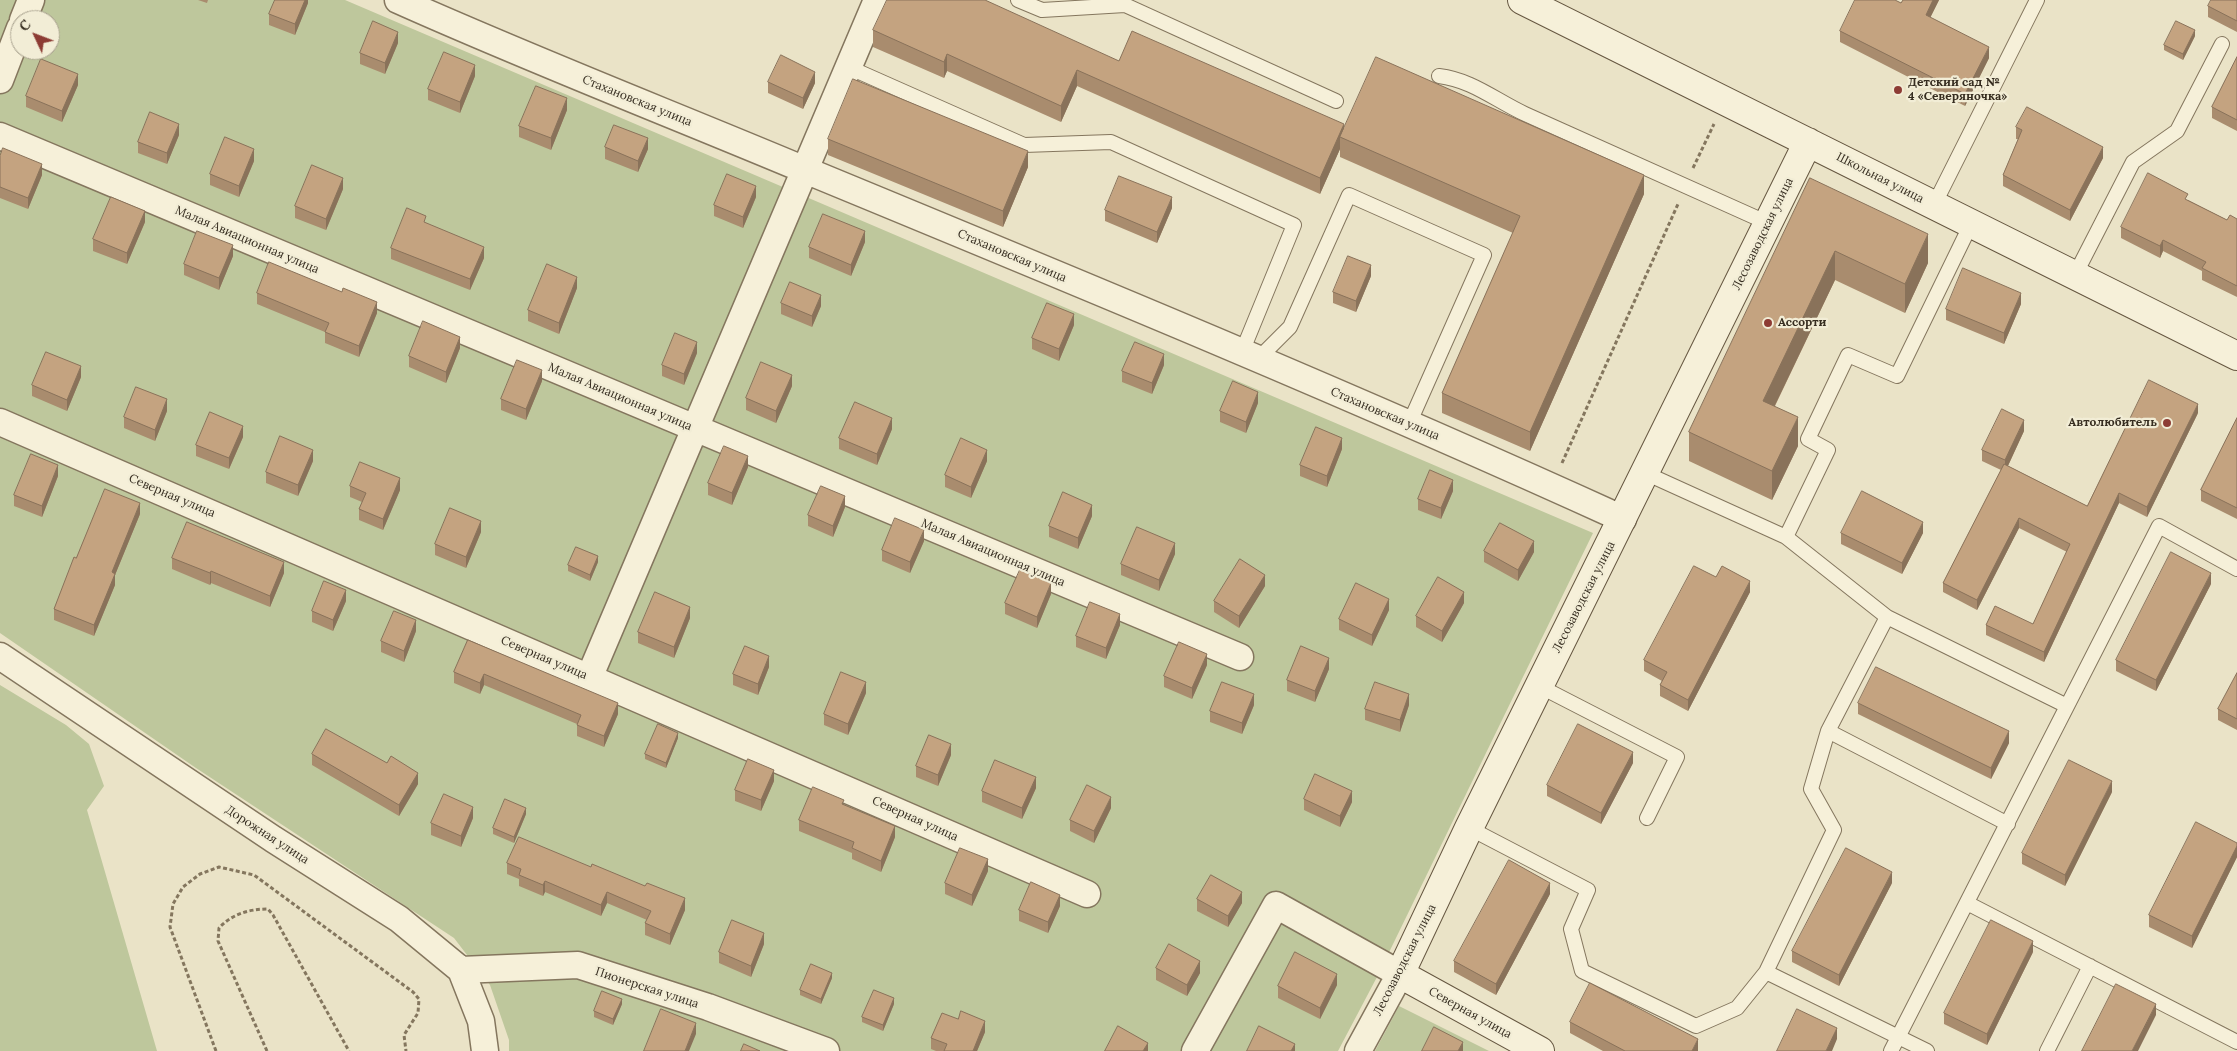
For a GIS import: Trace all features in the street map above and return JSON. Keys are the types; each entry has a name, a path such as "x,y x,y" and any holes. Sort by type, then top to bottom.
{"street":[{"name":"Стахановская улица","path":"398,0 482,38 804,169 1250,356 1552,486 1623,519"},
{"path":"590,678 877,0"},
{"name":"Школьная улица","path":"1522,0 2237,356"},
{"path":"0,80 10,54"},
{"name":"Малая Авиационная улица","path":"0,136 1240,657"},
{"name":"Лесозаводская улица","path":"1358,1051 1400,974 1469,828 1808,142"},
{"name":"Северная улица","path":"0,422 1087,894"},
{"name":"Дорожная улица","path":"0,656 274,839 398,919 461,970"},
{"path":"1195,1051 1276,905 1400,974"},
{"name":"Пионерская улица","path":"461,970 578,966 708,1008 826,1051"},
{"path":"461,970 480,1021 485,1051"},
{"name":"Северная улица","path":"1400,974 1540,1051"}],"lane":[{"path":"1018,0 1042,10 1125,5 1336,101"},
{"path":"1934,205 2037,0"},
{"path":"2075,275 2134,162 2177,131 2222,44"},
{"path":"848,67 1024,145 1112,142 1294,225 1250,356"},
{"path":"1438,76 1456,78 1471,84 1518,110 1768,223"},
{"path":"1250,356 1290,327 1349,195 1484,255 1408,424"},
{"path":"1786,537 1828,450 1808,439 1848,355 1897,376 1972,224"},
{"path":"1645,473 1786,537 1887,617 2067,706"},
{"path":"1891,1051 2159,526 2237,569"},
{"path":"1469,828 1588,890 1570,929 1582,972 1696,1026 1736,1008 1766,972 1834,830 1810,789 1828,731 1887,617"},
{"path":"1539,686 1677,757 1647,818"},
{"path":"1828,731 2008,824"},
{"path":"1967,903 2237,1042"},
{"path":"2047,1051 2090,966"},
{"path":"1766,972 1927,1051"}],"path":[{"path":"1552,486 1726,101"},
{"path":"216,1051 170,927 173,904 183,887 200,874 220,867 254,875 413,992 419,999 418,1013 404,1035 406,1051"},
{"path":"267,1051 218,941 219,928 228,919 257,909 268,909 274,915 350,1051"}],"green space":[{"path":"0,0 345,0 1593,533 1377,977 1338,1051 509,1051 509,1040 490,985 454,938 196,768 0,633"},
{"path":"0,685 66,725 89,744 104,786 87,810 157,1051 0,1051"},
{"path":"1399,1006 1489,1051 1375,1051"}],"building":[{"path":"275,0 305,0 295,24 269,14"},
{"path":"887,0 985,0 1119,61 1132,31 1344,124 1320,178 1077,70 1061,106 947,54 944,62 873,30"},
{"path":"1855,0 1895,0 1901,3 1903,0 1933,0 1926,15 1989,47 1965,94 1840,31"},
{"path":"2211,0 2237,0 2237,21 2208,6"},
{"path":"373,21 398,32 385,63 360,53"},
{"path":"2176,21 2195,30 2183,54 2164,45"},
{"path":"444,52 475,65 460,102 428,89"},
{"path":"781,55 815,72 803,98 768,82"},
{"path":"1376,57 1644,175 1530,432 1442,393 1520,216 1340,137"},
{"path":"2237,57 2237,120 2212,107"},
{"path":"41,60 78,74 62,111 26,96"},
{"path":"853,79 1028,151 1003,211 828,139"},
{"path":"536,86 567,98 551,138 519,126"},
{"path":"2027,107 2103,147 2070,210 2003,175 2022,130 2016,127"},
{"path":"150,112 179,124 167,153 138,142"},
{"path":"614,125 648,138 638,161 605,147"},
{"path":"225,137 254,149 239,186 210,174"},
{"path":"3,148 42,164 28,198 0,187 0,156"},
{"path":"312,165 343,178 326,219 295,206"},
{"path":"2148,173 2188,194 2185,199 2227,220 2230,215 2237,219 2237,286 2202,268 2206,262 2163,240 2160,246 2121,227"},
{"path":"727,174 756,186 743,217 714,205"},
{"path":"1119,176 1172,197 1157,232 1105,210"},
{"path":"1810,178 1928,234 1905,284 1835,251 1763,401 1798,417 1772,471 1689,432"},
{"path":"111,197 145,211 127,253 93,239"},
{"path":"407,208 426,216 424,222 484,247 470,279 391,248"},
{"path":"823,214 865,231 851,265 809,247"},
{"path":"197,231 233,245 219,278 184,264"},
{"path":"1348,256 1371,265 1356,301 1333,292"},
{"path":"269,262 342,292 343,288 377,302 359,346 325,332 329,323 257,293"},
{"path":"547,264 577,277 559,323 528,310"},
{"path":"1963,268 2021,293 2004,333 1946,309"},
{"path":"790,282 821,295 812,316 781,303"},
{"path":"1047,303 1074,314 1059,349 1032,338"},
{"path":"423,321 460,337 446,372 409,356"},
{"path":"675,333 697,342 684,374 662,365"},
{"path":"1135,342 1164,354 1152,383 1122,371"},
{"path":"46,352 81,366 67,400 32,385"},
{"path":"517,360 542,370 526,409 501,399"},
{"path":"761,362 792,375 776,411 746,398"},
{"path":"2149,380 2198,404 2147,507 2119,493 2044,652 1986,625 1995,606 2033,624 2070,544 2019,518 1977,600 1943,583 2004,464 2087,506"},
{"path":"1233,381 1258,392 1246,422 1220,411"},
{"path":"136,387 167,399 155,430 124,417"},
{"path":"855,402 892,418 877,454 839,438"},
{"path":"2002,409 2024,420 2005,460 1982,450"},
{"path":"210,412 243,426 229,458 196,445"},
{"path":"2237,418 2237,508 2201,490"},
{"path":"1316,427 1342,438 1327,476 1300,465"},
{"path":"280,436 313,450 298,485 266,472"},
{"path":"961,438 987,450 971,487 945,475"},
{"path":"724,446 748,456 732,493 708,483"},
{"path":"31,454 58,465 42,506 14,495"},
{"path":"360,462 400,478 383,519 359,509 366,493 350,486"},
{"path":"1430,470 1453,480 1441,508 1418,499"},
{"path":"821,486 845,496 833,526 808,515"},
{"path":"105,489 140,503 112,572 115,574 94,625 54,609 74,557 76,558"},
{"path":"1862,491 1923,522 1902,563 1841,533"},
{"path":"1063,492 1092,505 1078,538 1049,526"},
{"path":"450,508 481,521 466,557 435,544"},
{"path":"895,518 924,530 910,562 882,550"},
{"path":"187,522 284,562 270,596 211,571 210,573 172,558"},
{"path":"1500,523 1534,541 1518,570 1484,551"},
{"path":"1137,527 1175,543 1159,580 1121,564"},
{"path":"576,547 598,556 590,575 568,565"},
{"path":"2171,552 2211,573 2156,680 2116,660"},
{"path":"1240,559 1265,575 1239,616 1214,601"},
{"path":"1694,566 1716,577 1722,566 1750,581 1688,700 1660,685 1667,672 1644,660"},
{"path":"1020,570 1051,583 1037,617 1005,603"},
{"path":"1438,577 1464,592 1442,631 1416,616"},
{"path":"324,581 346,590 333,620 312,611"},
{"path":"1356,583 1389,599 1372,635 1339,619"},
{"path":"655,592 690,607 674,647 638,632"},
{"path":"1090,602 1120,614 1106,648 1076,636"},
{"path":"394,611 416,620 404,651 381,641"},
{"path":"468,640 618,703 604,736 577,725 581,715 484,674 480,683 454,672"},
{"path":"1179,642 1207,654 1192,688 1164,676"},
{"path":"745,646 769,656 758,684 733,674"},
{"path":"1301,646 1329,658 1315,691 1287,680"},
{"path":"1876,667 2009,731 1991,768 1858,703"},
{"path":"841,672 866,682 848,724 824,714"},
{"path":"2237,673 2237,719 2218,709"},
{"path":"1222,682 1254,694 1242,723 1210,711"},
{"path":"1375,682 1409,694 1400,720 1365,709"},
{"path":"658,724 678,733 666,763 645,754"},
{"path":"1578,724 1633,752 1601,813 1547,785"},
{"path":"326,729 387,763 391,756 418,773 399,805 312,754"},
{"path":"929,735 951,744 938,775 916,766"},
{"path":"748,759 774,770 761,800 735,790"},
{"path":"995,760 1036,777 1022,808 982,791"},
{"path":"2069,760 2112,781 2065,875 2022,853"},
{"path":"1315,774 1352,791 1340,816 1304,799"},
{"path":"1087,785 1111,797 1094,831 1070,820"},
{"path":"813,787 844,800 842,804 895,826 881,861 852,848 854,842 799,820"},
{"path":"444,794 473,807 461,836 431,823"},
{"path":"505,799 526,808 514,837 493,828"},
{"path":"2196,822 2237,843 2237,846 2192,936 2149,915"},
{"path":"519,837 591,867 592,864 645,886 647,883 685,898 670,934 645,923 651,911 607,892 601,905 545,881 543,885 519,875 521,869 507,863"},
{"path":"960,848 988,859 972,895 945,883"},
{"path":"1846,848 1892,872 1839,975 1792,951"},
{"path":"1509,860 1550,883 1496,984 1454,961"},
{"path":"1211,875 1242,892 1228,916 1197,899"},
{"path":"1031,882 1060,895 1048,922 1019,910"},
{"path":"732,920 764,933 751,966 719,952"},
{"path":"1991,920 2033,941 1987,1034 1944,1013"},
{"path":"1169,944 1200,961 1187,985 1156,968"},
{"path":"1295,952 1337,974 1320,1008 1278,986"},
{"path":"811,964 832,973 821,999 800,990"},
{"path":"1590,983 1698,1039 1692,1051 1625,1051 1570,1022"},
{"path":"2116,984 2156,1004 2132,1051 2082,1051"},
{"path":"874,990 894,998 883,1025 862,1017"},
{"path":"602,991 622,999 613,1019 594,1011"},
{"path":"661,1009 696,1023 685,1051 644,1051"},
{"path":"1797,1009 1837,1028 1826,1051 1777,1051"},
{"path":"961,1011 985,1021 973,1051 944,1051 947,1044 931,1038 942,1013 958,1019"},
{"path":"1118,1026 1148,1043 1143,1051 1105,1051"},
{"path":"1259,1026 1295,1044 1291,1051 1247,1051"},
{"path":"1434,1027 1463,1042 1458,1051 1422,1051"},
{"path":"744,1044 760,1051 741,1051"}],"place":[{"name":"Детский сад № 4 «Северяночка»","path":"1898,90"},
{"name":"Ассорти","path":"1768,323"},
{"name":"Автолюбитель","path":"2167,423"}]}
